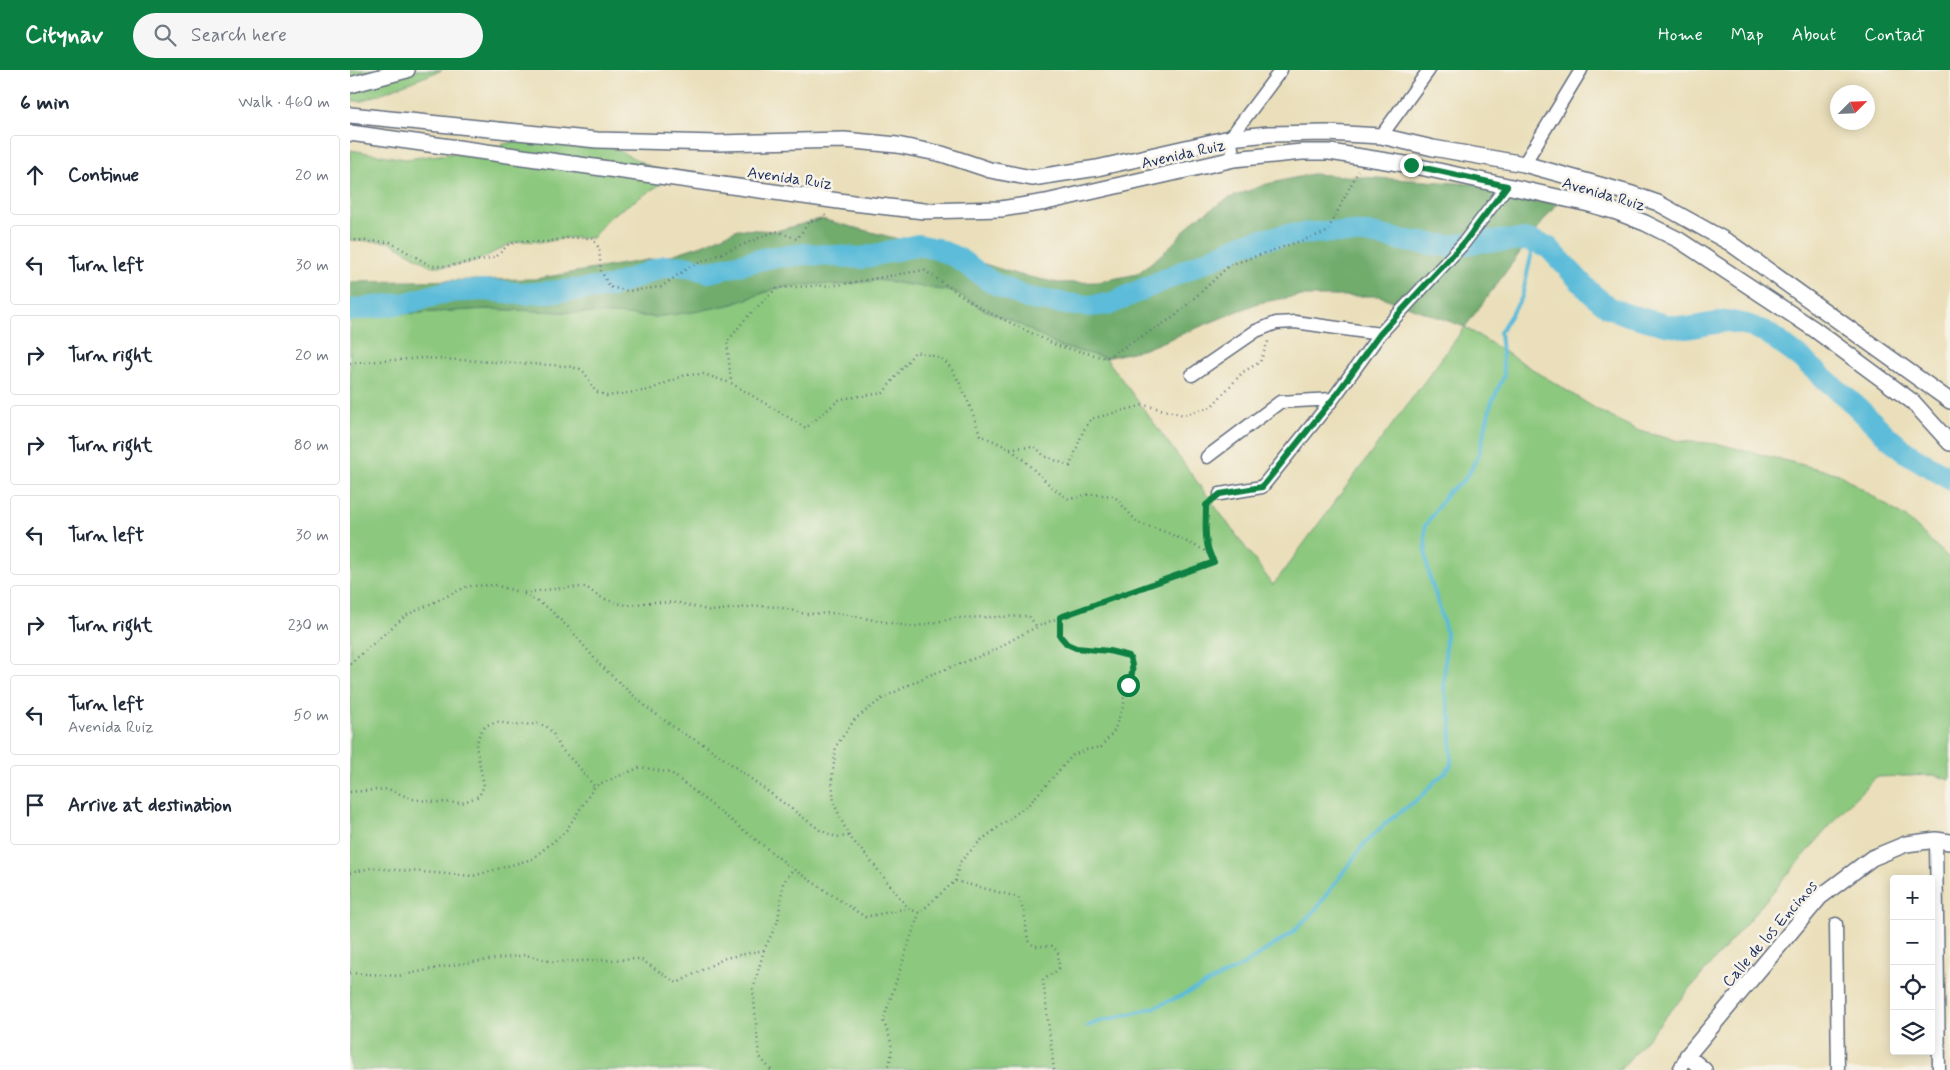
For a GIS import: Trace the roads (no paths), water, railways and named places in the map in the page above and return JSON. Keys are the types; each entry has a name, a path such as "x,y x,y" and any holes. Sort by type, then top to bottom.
{"street":[{"path":"350,85 407,70"},
{"path":"1234,159 1230,138 1281,70"},
{"path":"1381,136 1429,70"},
{"path":"1524,164 1581,70"},
{"name":"Avenida Ruiz","path":"350,115 597,140 718,143 844,140 897,145 942,154 990,170 1032,178 1097,168 1230,138 1288,134 1381,136 1434,148 1524,164 1658,203 1730,244 1950,400"},
{"name":"Avenida Ruiz","path":"350,133 853,203 924,211 1001,209 1046,202 1234,159 1302,152 1330,152 1411,165 1617,212 1679,240 1814,329 1913,402 1950,444"},
{"path":"1220,494 1262,487 1333,399 1380,334 1463,244 1507,186"},
{"path":"1814,329 1826,311"},
{"path":"1192,375 1256,331 1276,323 1294,322 1380,334"},
{"path":"1207,458 1280,402 1333,399"},
{"path":"1939,1070 1943,841"},
{"name":"Calle de los Encinos","path":"1688,1056 1820,897 1872,858 1906,844 1943,841"},
{"path":"1836,924 1838,1070"},
{"path":"1679,1070 1688,1056 1704,1070"}],"waterway":[{"path":"350,310 407,303 446,292 485,290 525,294 610,287 665,266 689,267 709,272 767,258 807,254 862,258 918,245 937,249 958,258 991,282 1027,298 1088,306 1110,304 1247,243 1286,235 1327,232 1365,233 1448,246 1487,241 1528,240 1548,247 1591,293 1608,307 1628,315 1666,325 1687,328 1727,321 1747,325 1766,332 1802,359 1907,453 1950,479"},
{"path":"1088,1026 1153,1008 1183,995 1242,966 1292,933 1316,909 1364,844 1387,822 1422,796 1451,765 1451,721 1444,688 1446,632 1430,579 1426,558 1425,526 1449,491 1462,482 1469,473 1479,454 1491,404 1504,376 1500,332 1522,297 1531,256 1528,240"}]}
